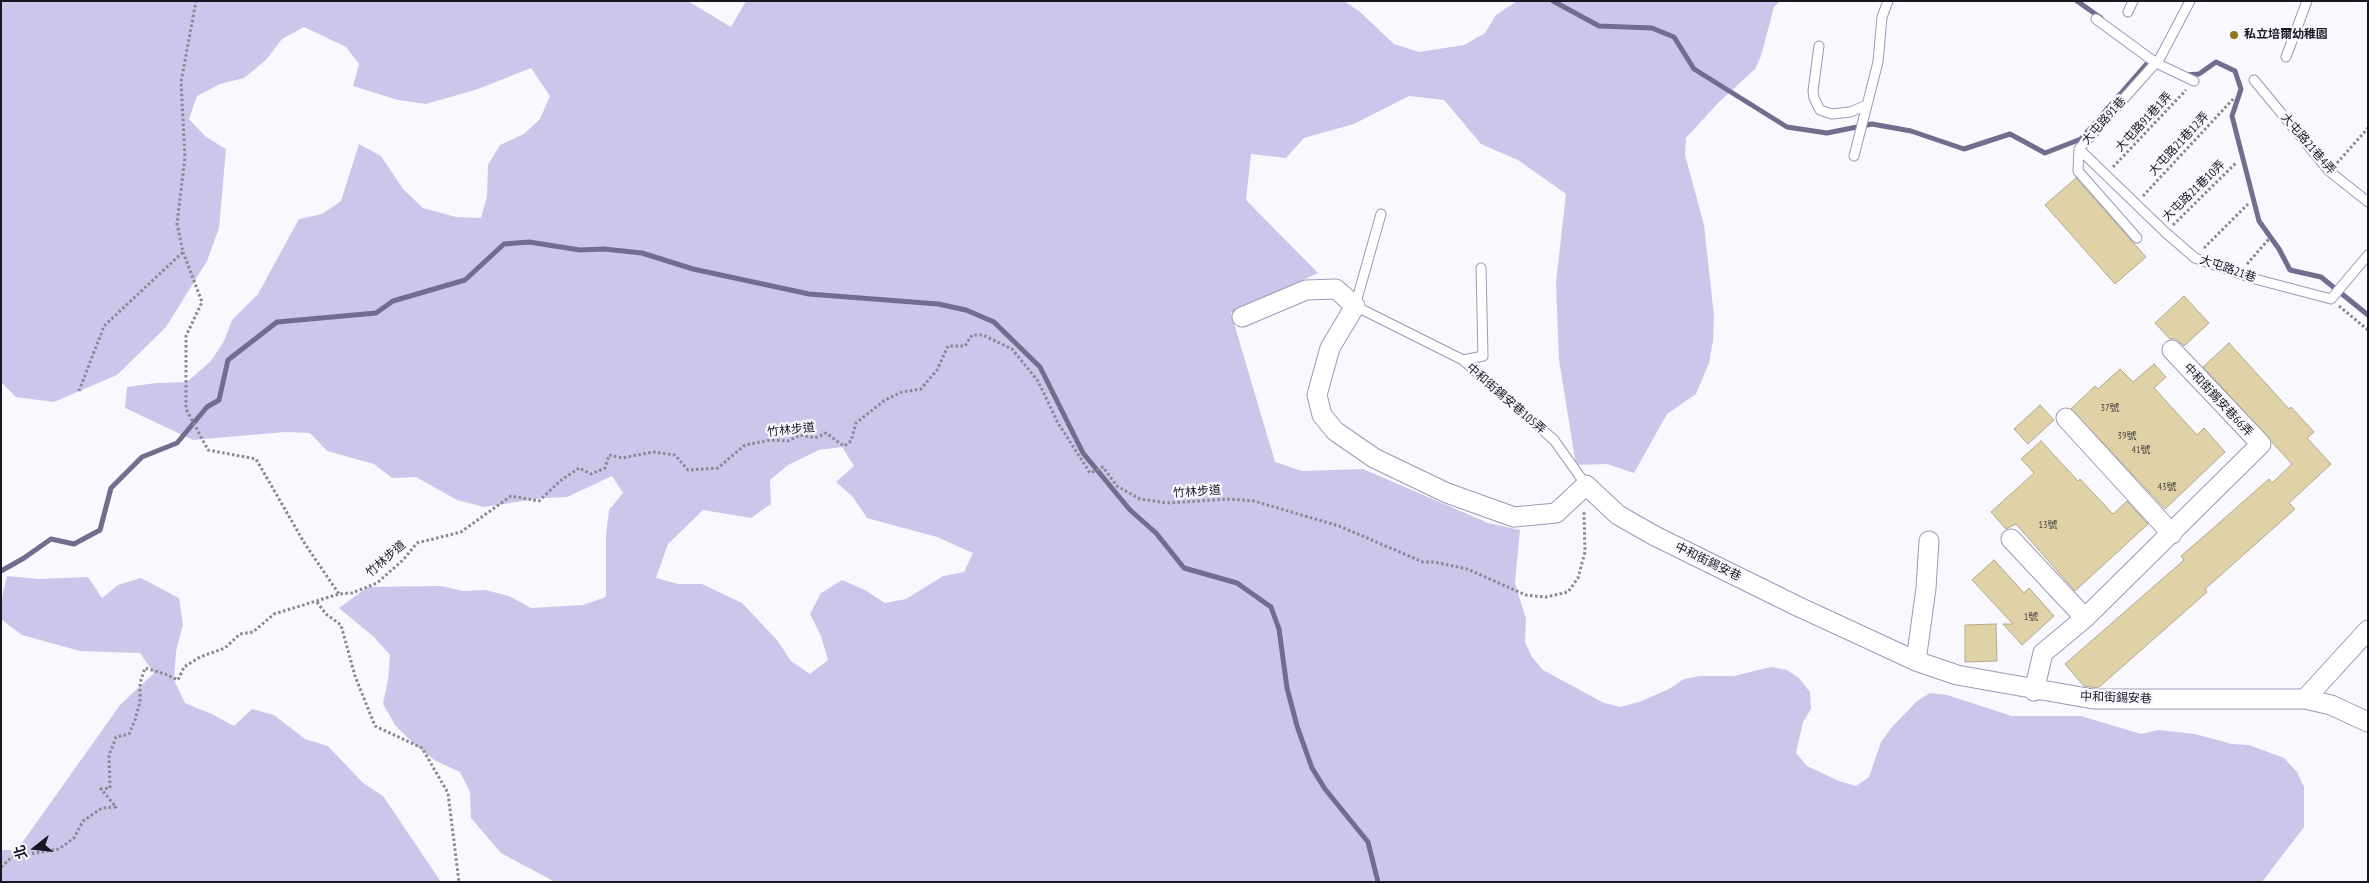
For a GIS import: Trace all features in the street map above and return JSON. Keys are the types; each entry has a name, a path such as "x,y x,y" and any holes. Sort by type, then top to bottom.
{"street":[{"path":"1242,317 1306,290 1336,289 1355,306 1330,348 1317,395 1322,415 1335,431 1374,458 1447,493 1514,517 1556,513 1586,485"},
{"name":"中和街錫安巷66弄","path":"2034,690 2043,653 2085,618 2261,444 2172,350"},
{"path":"2066,418 2172,534"},
{"name":"中和街錫安巷","path":"1586,485 1618,514 1656,536 1797,606 1916,661 1957,675 2093,700 2305,699 2331,705 2368,722"},
{"path":"2011,539 2085,618"},
{"path":"1916,661 1926,588 1929,541"},
{"path":"2305,699 2368,630"}],"lane":[{"path":"1854,156 1878,62 1882,17 1888,1"},
{"path":"2128,12 2132,1"},
{"name":"大屯路91巷","path":"2137,238 2078,171 2080,149 2156,63 2190,1"},
{"path":"2286,57 2307,1"},
{"path":"2096,19 2156,63 2194,81"},
{"path":"1819,46 1813,91 1820,110 1832,114 1850,112 1867,105"},
{"name":"大屯路21巷4弄","path":"2254,80 2329,171 2368,202"},
{"name":"大屯路21巷","path":"2080,149 2165,232 2195,258 2238,274 2331,299"},
{"path":"1355,306 1381,214"},
{"path":"2331,299 2368,256"},
{"path":"1463,360 1483,356 1481,268"},
{"name":"中和街錫安巷105弄","path":"1355,306 1463,360 1554,440 1586,485"}],"path":[{"path":"196,1 182,82 185,157 177,224 183,252 202,302 186,336 186,409 208,450 256,459 305,544 339,594"},
{"name":"大屯路91巷1弄","path":"2106,175 2194,81"},
{"name":"大屯路21巷12弄","path":"2136,204 2236,97"},
{"path":"2329,171 2368,128"},
{"name":"大屯路21巷10弄","path":"2165,232 2236,163"},
{"path":"2195,258 2248,204"},
{"path":"2238,274 2269,239"},
{"path":"79,391 104,326 183,252"},
{"path":"2331,299 2368,330"},
{"name":"竹林步道","path":"1,867 12,857 59,849 74,838 83,821 102,808 116,807 101,789 110,788 109,755 116,737 129,734 135,720 140,702 140,683 145,668 178,680 184,667 200,657 225,648 240,634 253,632 274,614 339,594 352,593 377,583 403,560 417,543 461,532 511,496 539,501 560,481 578,468 591,474 605,468 609,455 622,458 653,452 676,455 688,470 718,468 744,445 771,440 788,440 800,435 815,438 826,433 844,446 851,441 856,423 885,400 902,392 922,390 938,370 948,346 965,346 972,335 984,335 1012,349 1038,381 1058,423 1090,473 1103,467 1117,486 1140,499 1167,503 1230,499 1254,501 1339,526 1423,562 1434,562 1467,569 1526,595 1546,597 1568,592 1578,578 1585,552 1586,485"},
{"path":"317,602 326,614 341,625 355,676 375,726 422,748 448,793 459,882"}],"shaded area":[{"path":"1,1 688,1 731,27 746,1 1344,1 1359,11 1394,44 1419,52 1464,45 1485,33 1496,15 1517,1 1780,1 1774,7 1761,56 1755,69 1718,103 1686,138 1685,155 1704,225 1714,316 1713,341 1709,363 1696,394 1667,414 1634,473 1607,464 1576,465 1559,360 1556,283 1566,194 1518,160 1481,144 1444,100 1409,96 1354,124 1304,138 1286,158 1251,154 1246,200 1318,273 1231,313 1275,462 1302,471 1363,469 1488,523 1520,530 1515,583 1526,619 1525,642 1532,657 1543,670 1604,703 1620,707 1639,702 1669,689 1684,679 1700,676 1734,676 1771,667 1787,670 1799,678 1810,692 1811,709 1803,722 1796,753 1807,766 1839,781 1856,786 1869,777 1881,742 1892,727 1917,701 1930,693 1947,695 2012,716 2081,716 2141,734 2158,730 2195,734 2232,744 2249,745 2284,758 2297,772 2304,787 2304,827 2262,882 555,882 501,853 471,818 470,792 460,772 436,761 416,746 395,725 383,704 388,680 390,655 374,637 339,608 368,587 441,586 463,591 485,590 509,596 531,608 583,605 606,597 606,535 609,510 623,493 612,476 567,497 543,498 484,507 457,500 416,477 392,478 374,464 327,451 310,433 285,432 193,440 125,408 127,387 156,383 187,382 211,361 224,341 232,320 258,294 299,219 322,214 341,201 359,144 381,156 403,189 423,208 456,217 481,218 487,196 488,165 500,145 524,134 540,119 550,96 531,68 478,89 426,104 398,100 353,86 359,64 346,47 304,27 282,39 266,60 244,78 220,84 197,96 189,119 206,137 226,149 219,228 207,261 166,327 117,375 54,402 16,397 1,382","holes":["842,447 854,466 836,482 853,497 867,518 937,537 973,553 964,572 943,576 906,599 885,603 865,590 842,580 821,593 810,614 821,636 828,660 810,674 791,661 777,640 742,603 702,584 678,584 656,578 668,544 703,510 751,518 771,504 770,480 788,465 819,450"]},
{"path":"7,576 39,579 88,577 102,598 118,585 141,578 179,598 183,624 176,652 174,680 185,703 212,714 234,726 252,709 274,715 305,739 328,746 363,783 383,796 441,882 1,882 1,850 17,850 120,705 154,673 140,653 80,651 22,635 2,620 2,598"}],"building":[{"path":"2076,178 2146,257 2115,284 2045,205"},
{"path":"2184,296 2209,323 2184,346 2176,339 2170,339 2155,323"},
{"path":"2229,343 2289,409 2291,407 2314,432 2307,438 2331,464 2289,503 2295,509 2205,589 2207,592 2098,688 2084,686 2065,664 2184,560 2181,556 2269,479 2272,483 2292,464 2203,367"},
{"path":"2154,364 2166,377 2154,388 2197,435 2204,428 2225,452 2165,509 2071,409 2095,386 2098,389 2120,369 2133,382"},
{"path":"2040,405 2054,420 2028,444 2014,429"},
{"path":"2041,441 2078,481 2080,479 2113,514 2127,501 2148,524 2075,591 2016,524 2006,529 1991,512 2034,473 2021,459"},
{"path":"1994,560 2024,593 2029,588 2054,616 2022,645 2003,624 2013,624 1972,580"},
{"path":"1996,624 1997,661 1965,662 1965,625"}],"waterway":[{"path":"1553,1 1599,26 1652,28 1674,37 1694,69 1787,127 1827,133 1872,124 1911,131 1964,149 2010,134 2045,153 2081,139 2152,58"},
{"path":"2077,1 2101,18"},
{"path":"2185,75 2199,74 2216,62 2235,71 2241,89 2232,116 2259,221 2279,249 2290,270 2321,277 2368,315"},
{"path":"1,571 51,539 74,544 100,530 111,488 142,457 177,443 207,407 219,400 228,360 277,322 376,313 393,301 465,280 504,244 529,242 580,250 604,249 642,253 693,269 809,294 938,304 966,310 994,322 1040,367 1083,453 1130,510 1156,533 1184,568 1237,583 1271,607 1279,629 1287,688 1297,726 1312,768 1325,789 1368,842 1378,882"}],"place":[{"name":"私立培爾幼稚園","path":"2234,35"}]}
